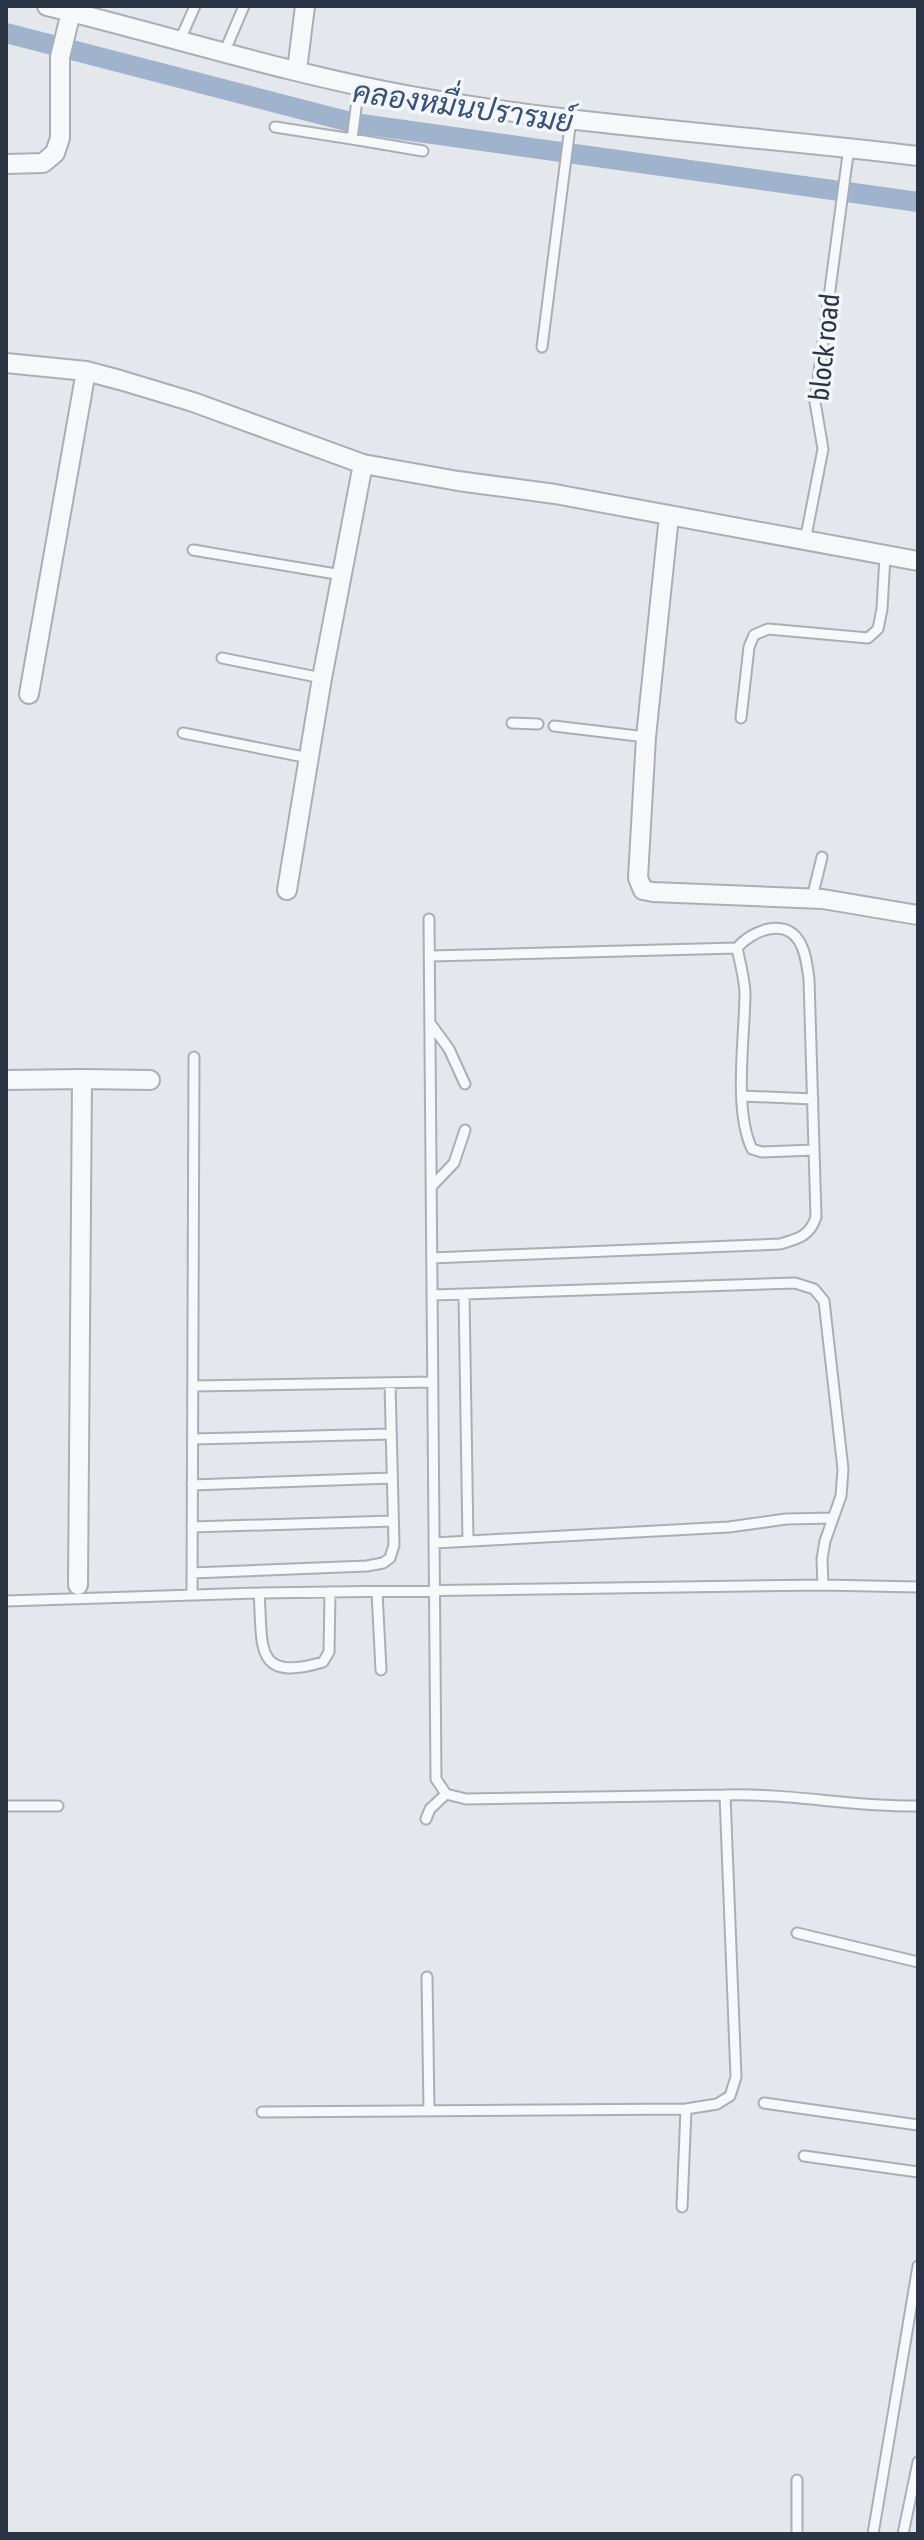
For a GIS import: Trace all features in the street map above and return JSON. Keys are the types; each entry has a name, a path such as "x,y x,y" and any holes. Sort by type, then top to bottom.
{"street":[{"path":"47,6 297,70 358,93 406,95 848,155 918,156"},
{"path":"297,70 305,6"},
{"path":"6,164 43,163 55,153 60,138 60,57 71,12"},
{"path":"6,363 86,371 193,402 363,464 555,494 918,561"},
{"path":"29,694 86,371"},
{"path":"287,890 322,678 363,464"},
{"path":"669,516 646,737 638,878 643,890 812,898 918,915"},
{"path":"78,1585 82,1079"},
{"path":"6,1080 150,1080"}],"lane":[{"path":"180,40 195,6"},
{"path":"224,53 244,6"},
{"path":"352,139 358,93"},
{"path":"542,347 571,119"},
{"path":"275,127 423,151"},
{"name":"block road","path":"805,541 823,449 815,402 848,155"},
{"path":"193,550 342,575"},
{"path":"741,718 749,647 754,635 768,629 868,638 878,629 885,556"},
{"path":"222,658 322,678"},
{"path":"512,723 538,724"},
{"path":"554,726 646,737"},
{"path":"183,733 309,758"},
{"path":"812,898 822,857"},
{"path":"429,919 436,1779 446,1794 466,1799 767,1793 891,1807 918,1806"},
{"path":"432,1258 780,1244 812,1230 816,1217 809,979 804,951 797,936 780,927 757,932 744,939 737,948 745,991 744,1126 752,1149 762,1152 814,1150"},
{"path":"430,956 737,948"},
{"path":"430,1023 449,1049 465,1084"},
{"path":"192,1595 194,1057"},
{"path":"743,1096 813,1099"},
{"path":"432,1186 454,1163 465,1130"},
{"path":"433,1295 795,1283 814,1289 824,1301 842,1445 841,1496 822,1559 823,1585"},
{"path":"464,1294 468,1541"},
{"path":"193,1386 433,1382"},
{"path":"192,1573 383,1563 390,1558 394,1545 390,1383"},
{"path":"193,1439 391,1434"},
{"path":"192,1485 392,1478"},
{"path":"434,1543 714,1528 786,1519 833,1518"},
{"path":"192,1527 393,1521"},
{"path":"6,1601 259,1593 823,1585 918,1587"},
{"path":"259,1593 263,1654 269,1663 279,1667 311,1666 323,1662 329,1652 330,1592"},
{"path":"377,1592 381,1670"},
{"path":"426,1819 430,1809 446,1794"},
{"path":"262,2112 686,2109 717,2104 730,2096 736,2077 725,1795"},
{"path":"8,1806 58,1806"},
{"path":"797,1933 918,1962"},
{"path":"427,1977 429,2110"},
{"path":"764,2103 918,2125"},
{"path":"682,2207 686,2109"},
{"path":"804,2156 918,2172"},
{"path":"873,2534 918,2266"},
{"path":"903,2534 918,2462"},
{"path":"797,2480 797,2534"}],"waterway":[{"name":"คลองหมื่นปรารมย์","path":"6,33 354,123 918,202"}]}
